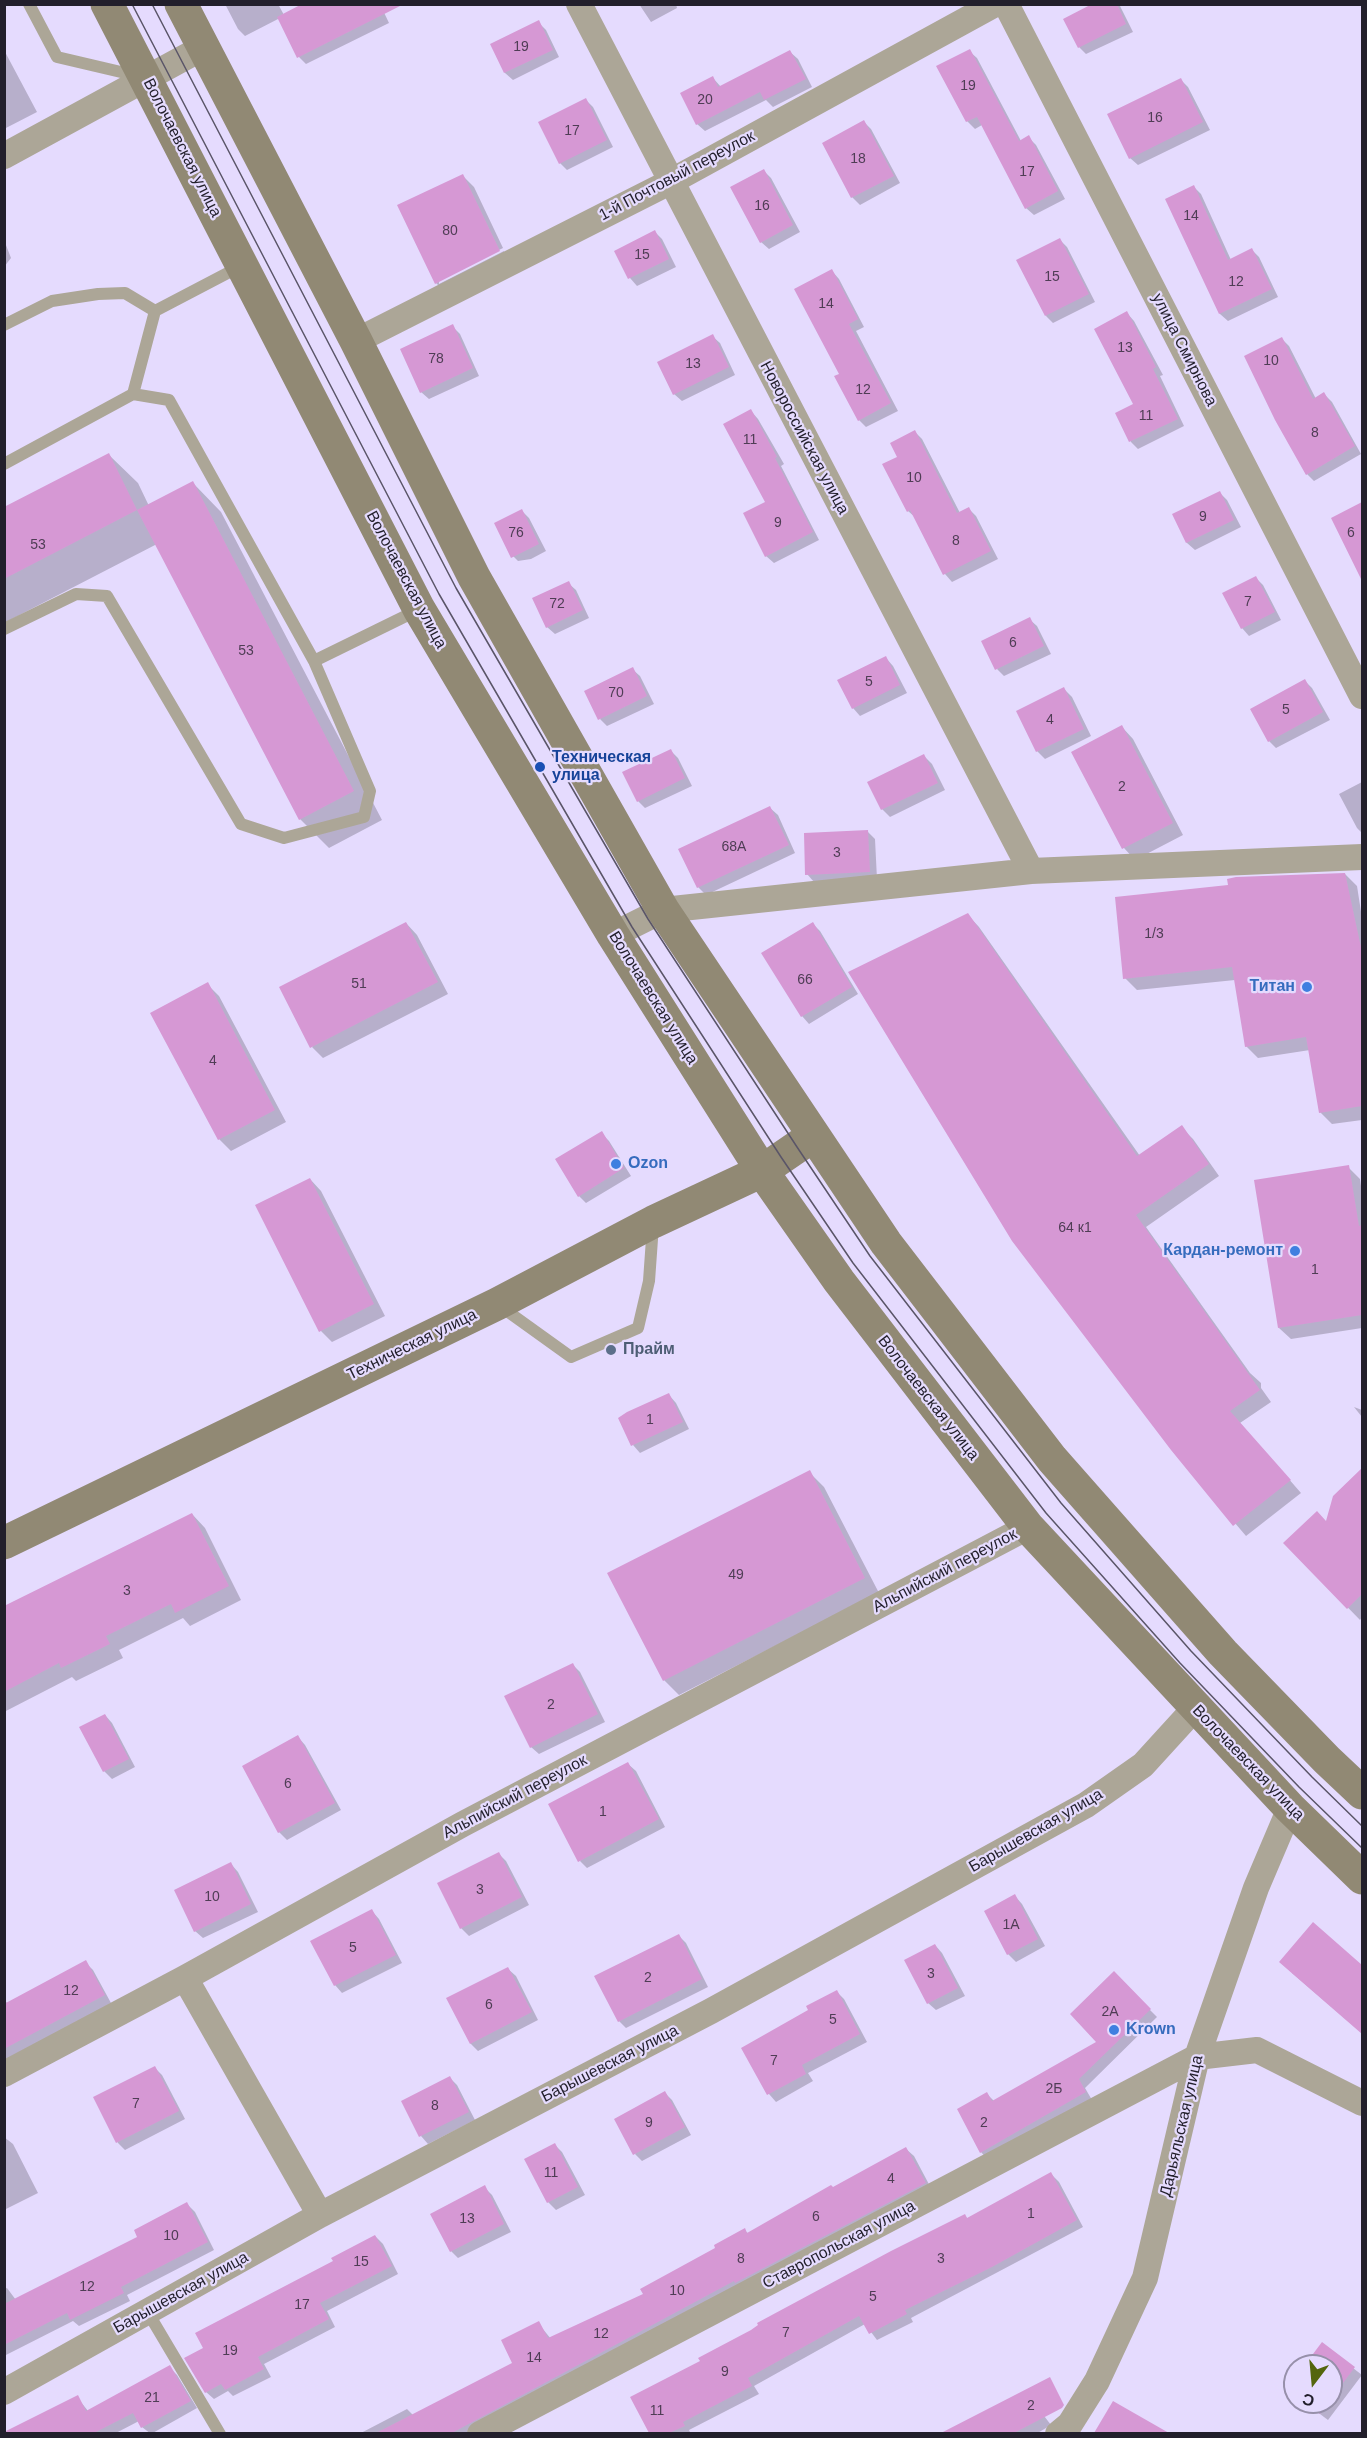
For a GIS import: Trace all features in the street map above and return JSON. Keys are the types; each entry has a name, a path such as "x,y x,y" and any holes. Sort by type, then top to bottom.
{"main road":[{"name":"Волочаевская улица","path":"107,4 419,609 614,935 762,1171 839,1281 1028,1527 1290,1808 1362,1878"},
{"path":"181,4 356,341 474,577 663,910 886,1243 1052,1459 1223,1653 1362,1793"},
{"name":"Техническая улица","path":"4,1543 497,1304 653,1222 762,1171 813,1136"}],"street":[{"name":"Новороссийская улица","path":"579,4 1030,871"},
{"name":"1-й Почтовый переулок","path":"356,341 670,182 994,4"},
{"name":"улица Смирнова","path":"1006,4 1362,696"},
{"path":"4,156 204,47"},
{"path":"614,935 663,910 1030,871 1362,857"},
{"name":"Альпийский переулок","path":"4,2074 185,1978 473,1819 1028,1527"},
{"name":"Барышевская улица","path":"4,2392 320,2215 711,2011 1086,1805 1143,1765 1195,1708"},
{"name":"Дарьяльская улица","path":"1058,2433 1070,2424 1097,2381 1146,2278 1197,2057 1256,1888 1290,1808"},
{"path":"185,1978 320,2215"},
{"path":"1197,2057 1257,2050 1362,2103"},
{"name":"Ставропольская улица","path":"480,2433 1197,2057"}],"lane":[{"path":"29,4 57,57 146,78"},
{"path":"132,394 155,310 242,265"},
{"path":"4,325 52,301 98,294 125,293 155,310"},
{"path":"4,464 132,394 169,400 314,661 370,791 364,817 284,838 241,824 107,596 76,594 4,629"},
{"path":"314,661 419,609"},
{"path":"497,1304 571,1357 638,1328 649,1281 653,1222"},
{"path":"147,2311 220,2433"}],"building":[{"path":"302,4 404,4 297,58 277,17"},
{"path":"1092,4 1117,4 1126,24 1078,48 1063,19"},
{"path":"539,20 553,50 504,73 490,44"},
{"path":"970,49 1019,141 1029,135 1058,191 1025,209 977,117 966,122 936,66"},
{"path":"790,50 806,79 764,100 760,92 696,125 680,93 713,76 718,87"},
{"path":"1181,78 1203,122 1129,159 1107,114"},
{"path":"586,98 607,140 559,164 538,122"},
{"path":"864,120 894,176 851,198 822,143"},
{"path":"764,169 793,225 760,243 730,187"},
{"path":"463,174 500,251 435,284 397,205"},
{"path":"1194,185 1228,260 1252,248 1272,289 1219,314 1165,199"},
{"path":"655,230 669,259 628,279 614,251"},
{"path":"1060,238 1089,294 1045,316 1016,260"},
{"path":"832,269 858,319 849,324 891,403 858,421 834,376 839,374 794,289"},
{"path":"1127,311 1156,367 1153,369 1178,419 1129,442 1115,413 1133,404 1094,329"},
{"path":"453,324 473,368 420,393 400,349"},
{"path":"713,334 729,367 673,395 657,362"},
{"path":"1282,337 1313,399 1324,392 1355,446 1306,475 1275,420 1244,356"},
{"path":"751,409 813,532 765,557 743,513 765,502 723,424"},
{"path":"915,430 957,513 969,507 991,551 943,575 910,510 907,512 882,464 897,457 890,443"},
{"path":"109,453 137,510 4,579 4,507"},
{"path":"193,481 354,791 299,820 137,510"},
{"path":"1220,491 1234,520 1186,543 1172,514"},
{"path":"1362,502 1362,581 1331,518"},
{"path":"522,509 539,544 511,558 494,523"},
{"path":"1256,576 1275,612 1241,629 1222,593"},
{"path":"569,581 583,610 546,628 532,598"},
{"path":"1030,617 1044,646 995,670 981,641"},
{"path":"886,656 900,685 852,709 837,680"},
{"path":"633,667 647,696 598,720 584,691"},
{"path":"1305,679 1323,712 1268,742 1250,709"},
{"path":"1064,687 1084,729 1036,752 1016,711"},
{"path":"1122,725 1173,823 1122,849 1071,752"},
{"path":"671,749 685,778 637,802 622,772"},
{"path":"924,754 938,783 881,810 867,782"},
{"path":"770,806 789,845 697,888 678,849"},
{"path":"868,830 870,872 805,875 804,833"},
{"path":"1345,873 1362,952 1362,1106 1319,1113 1306,1037 1245,1047 1232,967 1123,979 1115,897 1228,885 1227,879 1236,877"},
{"path":"968,913 1137,1156 1182,1125 1209,1164 1136,1215 1260,1390 1230,1411 1291,1480 1233,1526 1171,1450 1012,1241 848,972"},
{"path":"406,922 438,982 310,1048 279,987"},
{"path":"813,922 852,987 801,1017 761,953"},
{"path":"208,982 275,1110 218,1140 150,1013"},
{"path":"602,1131 624,1168 578,1197 555,1159"},
{"path":"1349,1165 1359,1226 1362,1225 1362,1315 1278,1328 1254,1180"},
{"path":"310,1178 374,1304 319,1332 255,1205"},
{"path":"669,1393 683,1422 631,1446 618,1418"},
{"path":"1362,1468 1362,1594 1347,1609 1283,1543 1317,1511 1326,1521 1333,1496"},
{"path":"810,1470 865,1578 663,1681 607,1573"},
{"path":"192,1513 229,1586 175,1613 171,1604 106,1636 110,1644 61,1668 59,1663 4,1692 4,1606"},
{"path":"573,1663 598,1714 530,1748 504,1696"},
{"path":"105,1714 129,1759 103,1772 79,1727"},
{"path":"298,1735 335,1803 278,1833 242,1766"},
{"path":"628,1762 659,1819 578,1862 548,1804"},
{"path":"499,1852 522,1897 460,1929 437,1883"},
{"path":"231,1862 251,1904 194,1932 174,1890"},
{"path":"1015,1894 1038,1939 1007,1955 984,1911"},
{"path":"372,1909 396,1955 334,1986 310,1941"},
{"path":"1313,1922 1362,1965 1362,2034 1279,1962"},
{"path":"679,1934 702,1979 618,2022 594,1976"},
{"path":"935,1944 958,1988 927,2004 904,1960"},
{"path":"86,1960 105,1995 4,2049 4,2004"},
{"path":"508,1967 532,2012 470,2044 446,1998"},
{"path":"1114,1971 1151,2009 1079,2079 1086,2092 980,2153 957,2109 987,2092 992,2101 1096,2042 1070,2014"},
{"path":"837,1990 860,2034 802,2065 806,2074 767,2095 741,2048 808,2010 806,2006"},
{"path":"155,2066 179,2111 116,2143 93,2097"},
{"path":"450,2076 469,2112 419,2137 401,2101"},
{"path":"665,2091 685,2127 633,2155 614,2119"},
{"path":"555,2143 578,2187 547,2203 524,2159"},
{"path":"906,2147 926,2183 735,2283 734,2281 452,2433 376,2433 512,2363 501,2340 539,2321 548,2338 643,2294 640,2289 715,2248 714,2245 745,2228 747,2233 831,2185 833,2187"},
{"path":"1051,2172 1077,2220 992,2267 905,2310 907,2314 869,2334 859,2316 748,2378 752,2386 683,2422 685,2426 669,2433 649,2433 630,2397 700,2361 698,2358 751,2330 758,2325 757,2323 891,2251 965,2214 967,2218"},
{"path":"485,2185 504,2224 450,2252 430,2214"},
{"path":"187,2202 208,2242 121,2287 124,2293 70,2320 67,2313 4,2345 4,2304 137,2237 134,2230"},
{"path":"375,2235 392,2266 320,2303 329,2319 258,2357 264,2369 225,2390 221,2384 205,2393 184,2358 203,2348 195,2333 333,2261 331,2258"},
{"path":"1322,2342 1338,2354 1313,2354"},
{"path":"1343,2358 1355,2367 1343,2383"},
{"path":"170,2365 191,2401 141,2428 133,2413 96,2433 4,2433 78,2395 86,2411"},
{"path":"1050,2377 1064,2405 1014,2433 941,2433"},
{"path":"1113,2401 1169,2433 1094,2433"}],"tram line":[{"path":"132,4 439,594 632,927 781,1157 853,1263 1046,1513 1180,1663 1299,1787 1362,1848"},
{"path":"152,4 456,588 648,919 797,1147 870,1256 1061,1503 1191,1651 1362,1826"}],"place":[{"name":"Техническая улица","path":"540,767"},
{"name":"Титан","path":"1307,987"},
{"name":"Ozon","path":"616,1164"},
{"name":"Кардан-ремонт","path":"1295,1251"},
{"name":"Прайм","path":"611,1350"},
{"name":"Krown","path":"1114,2030"}]}
